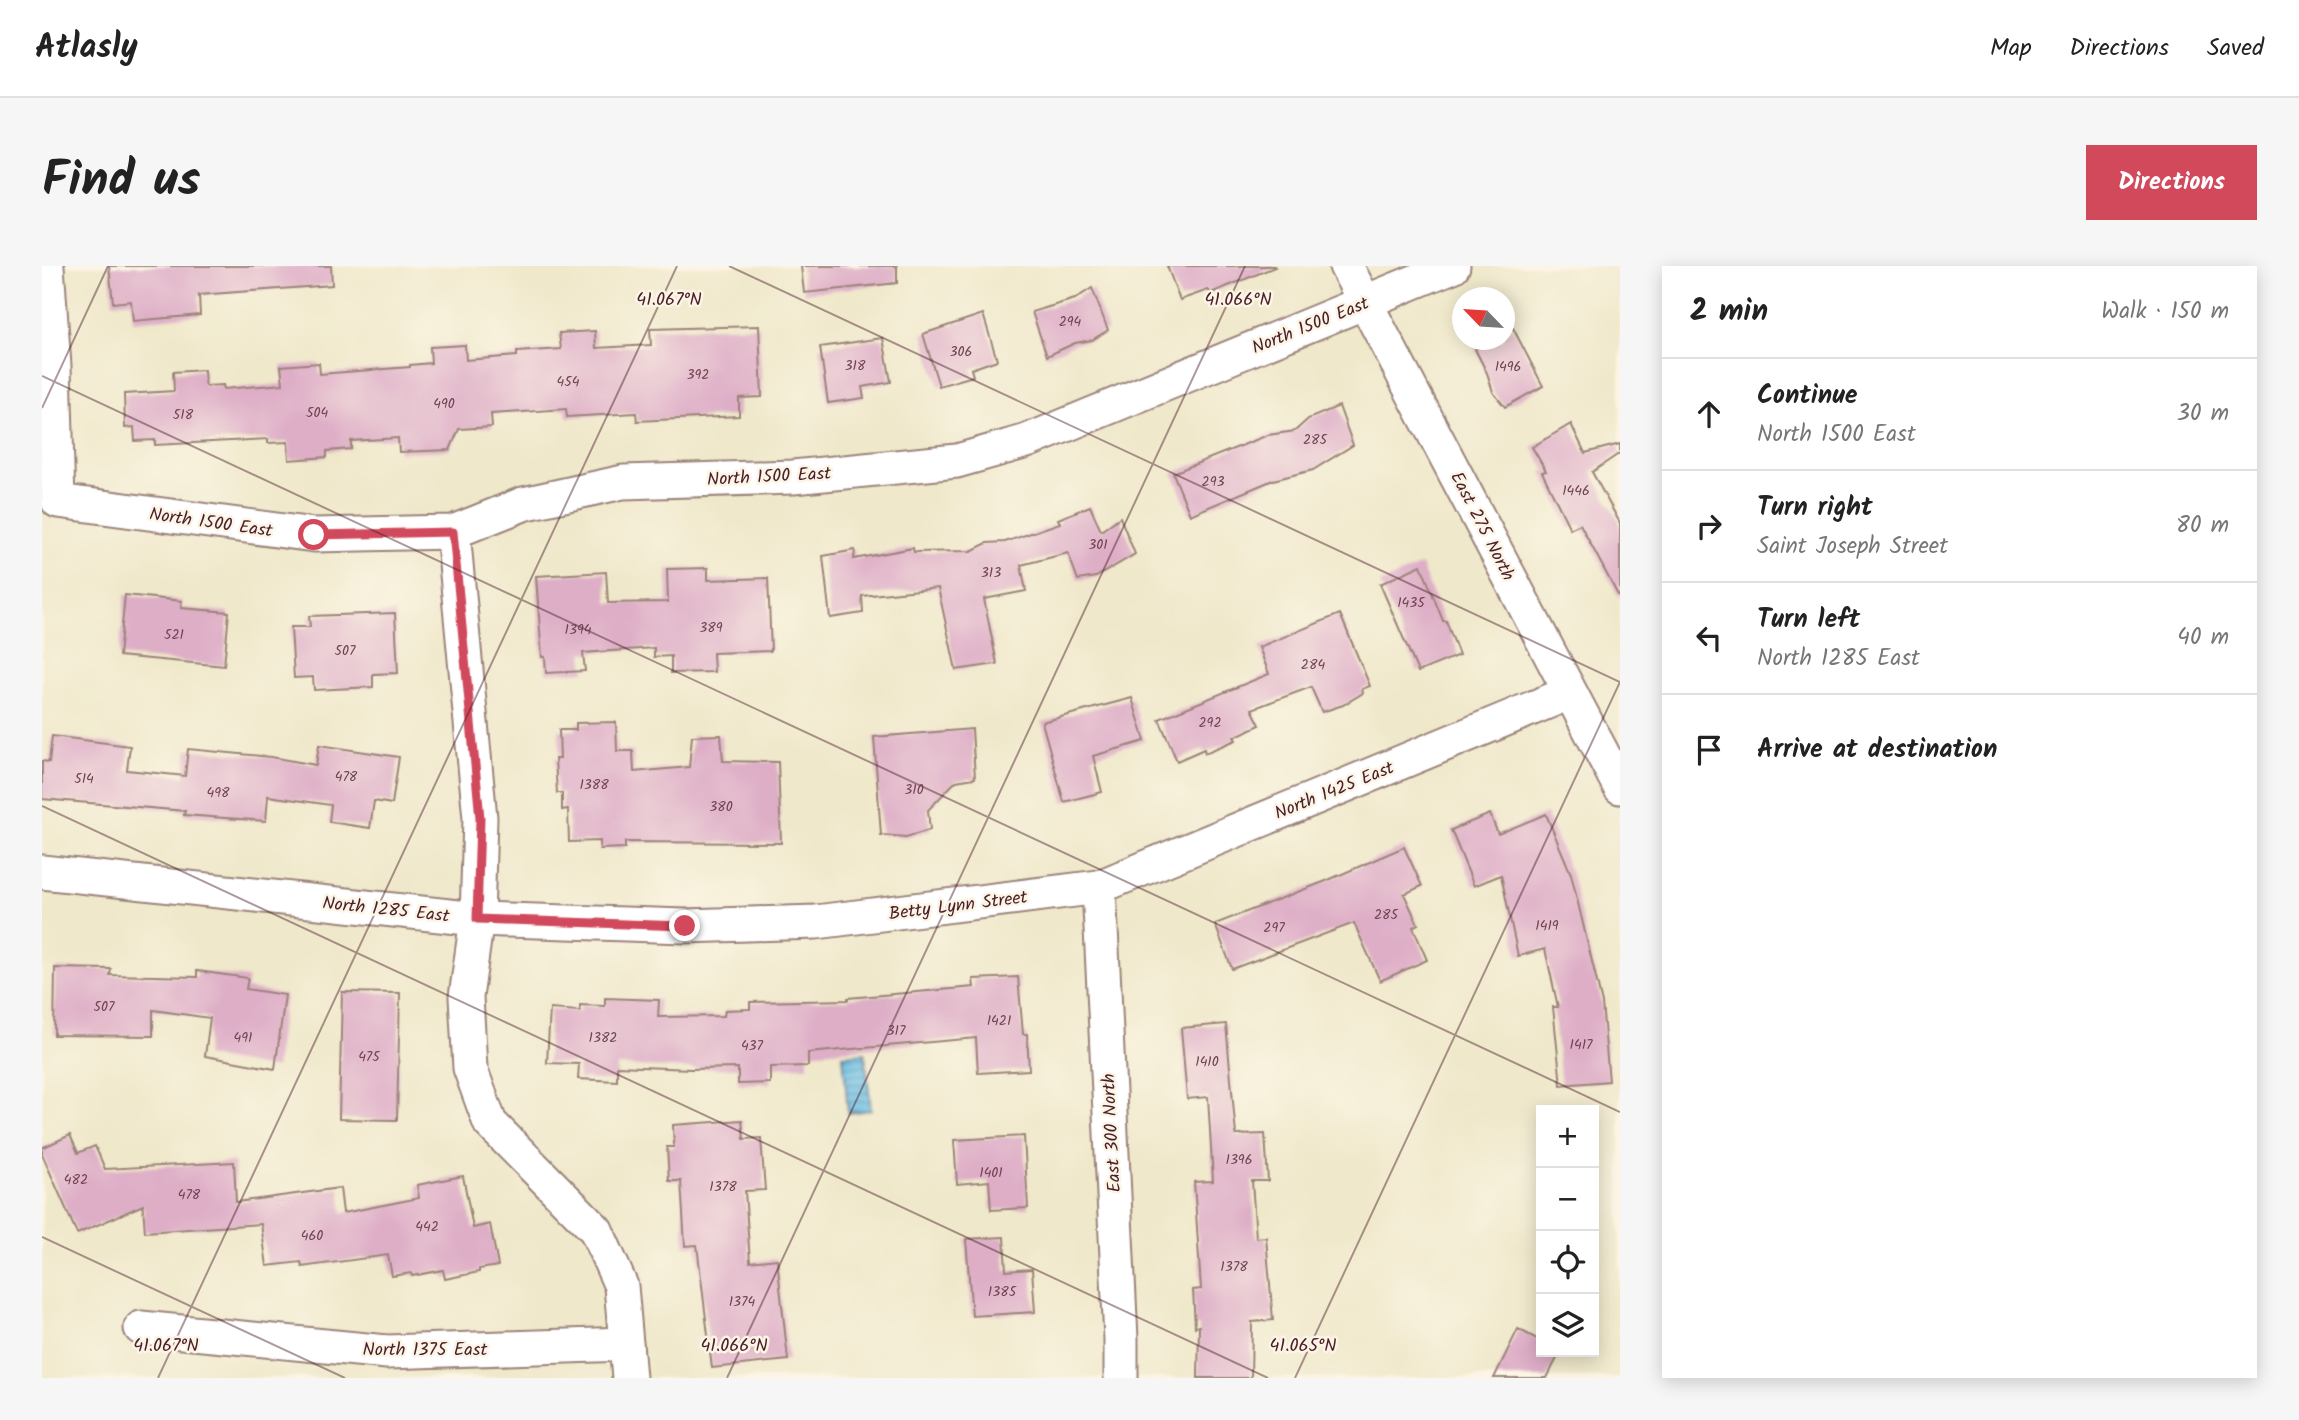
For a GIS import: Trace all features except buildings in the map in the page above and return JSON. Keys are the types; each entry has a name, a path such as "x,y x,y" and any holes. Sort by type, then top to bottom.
{"street":[{"name":"North 1500 East","path":"47,266 54,366 58,501 314,535 453,532 523,504 624,482 793,477 957,461 1027,441 1453,266"},
{"name":"East 275 North","path":"1346,266 1620,787"},
{"path":"453,532 480,818 477,919 466,997 470,1068 490,1123 596,1230 621,1286 629,1378"},
{"name":"North 1425 East","path":"1099,887 1569,693"},
{"name":"North 1285 East","path":"42,872 477,919 685,926 816,922"},
{"name":"Betty Lynn Street","path":"816,922 1099,887"},
{"name":"East 300 North","path":"1099,887 1121,1378"},
{"name":"North 1375 East","path":"141,1328 387,1352 626,1343"}],"water":[{"path":"865,1053 871,1110 848,1113 843,1055"}],"route":[{"path":"314,535 453,532 480,818 477,919 685,926"}]}
